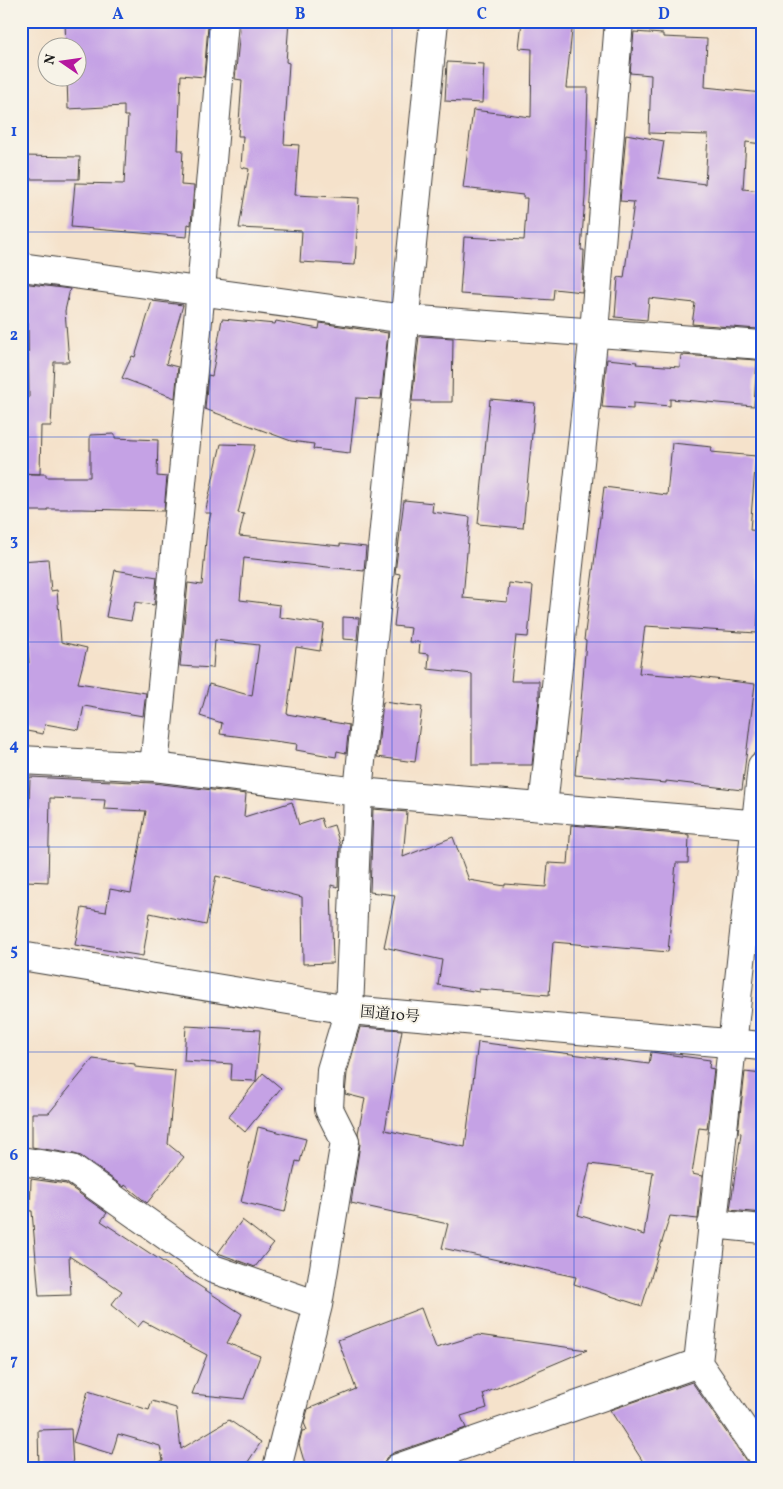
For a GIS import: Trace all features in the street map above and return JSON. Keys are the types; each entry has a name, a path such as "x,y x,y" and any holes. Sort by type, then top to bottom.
{"main road":[{"path":"154,767 201,290 224,21"},
{"path":"277,1468 318,1305 345,1141 329,1109 331,1070 349,1010 358,792 434,21"},
{"path":"543,807 594,332 620,21"},
{"path":"21,267 405,318 762,345"},
{"path":"21,760 154,767 358,792 759,824"},
{"path":"762,766 759,824 731,1044 698,1363 762,1456"},
{"name":"国道10号","path":"21,956 349,1010 762,1046"},
{"path":"21,1160 72,1169 213,1269 318,1305"},
{"path":"712,1224 762,1229"},
{"path":"398,1468 698,1363"}],"building":[{"path":"65,21 155,21 208,26 204,77 181,75 178,150 183,150 181,185 194,186 191,225 188,224 187,237 71,227 75,183 124,184 128,116 124,116 124,106 68,109 67,88 88,88 88,38 66,38"},
{"path":"241,21 289,21 286,62 289,63 284,144 299,145 295,195 359,198 355,265 300,262 302,231 239,228 249,169 241,167 243,136 238,136 242,80 235,79"},
{"path":"522,21 573,21 566,88 588,88 585,197 581,250 584,250 582,292 554,289 553,300 460,294 464,237 524,240 527,198 523,198 523,195 463,188 473,110 531,117 532,49 519,48"},
{"path":"634,32 663,34 663,37 707,39 705,87 762,93 762,144 746,142 743,189 762,191 762,298 758,329 692,324 695,303 649,298 647,320 615,317 618,277 624,278 634,202 620,201 626,134 664,141 658,178 705,184 708,135 649,133 651,75 630,73"},
{"path":"447,62 484,64 482,103 445,101"},
{"path":"21,156 80,157 79,179 21,179"},
{"path":"22,283 70,289 65,311 69,362 54,362 51,426 41,426 40,474 21,473 21,398 29,398 28,323 21,322"},
{"path":"152,301 183,305 166,364 178,367 175,398 122,378 132,356 135,357"},
{"path":"222,319 275,324 276,321 319,329 320,323 388,333 381,399 356,398 350,453 313,449 314,444 291,441 205,409 208,375 212,376"},
{"path":"419,336 453,338 452,402 412,401"},
{"path":"681,355 757,360 754,406 670,399 670,406 633,403 633,409 602,407 607,359 637,362 636,364 680,367"},
{"path":"490,399 535,403 523,528 478,524"},
{"path":"115,434 115,438 158,440 157,476 167,477 164,511 47,509 47,511 21,511 21,474 46,474 46,477 90,477 90,435"},
{"path":"672,443 712,447 711,452 756,456 750,530 760,531 758,583 760,583 757,633 645,626 639,673 690,676 755,684 742,790 666,781 666,783 575,775 586,641 584,640 604,487 667,495"},
{"path":"221,444 255,445 238,513 244,514 239,536 366,547 364,571 244,558 240,600 280,605 279,617 324,624 320,651 296,647 287,714 349,725 346,753 337,751 336,757 296,750 297,744 220,734 222,723 200,716 209,684 252,696 259,645 215,640 213,668 180,666 188,583 202,585 207,529 211,513 205,513"},
{"path":"404,500 433,503 432,512 470,517 463,598 507,602 509,583 533,586 528,637 516,636 511,681 539,681 532,765 472,765 472,674 428,669 429,654 419,653 420,642 409,642 411,628 394,626 400,574 395,573"},
{"path":"48,559 51,591 57,590 61,642 87,648 78,683 146,693 143,716 84,706 79,730 45,724 43,734 21,730 21,661 29,663 21,561"},
{"path":"115,570 157,577 154,605 135,602 131,621 106,617"},
{"path":"343,617 359,618 357,640 343,639"},
{"path":"383,702 422,707 415,762 377,757"},
{"path":"30,777 153,783 246,794 244,817 292,802 299,825 321,818 324,828 334,825 340,845 338,887 331,885 333,963 303,964 302,897 216,876 206,925 150,913 143,956 75,945 82,908 106,912 110,889 131,893 146,811 104,809 105,800 50,798 48,882 26,881"},
{"path":"373,809 407,812 403,857 453,837 469,880 505,886 505,884 546,887 548,863 568,864 571,825 689,835 688,863 676,863 668,952 553,942 549,995 479,989 479,992 438,985 442,960 384,947 395,895 370,892"},
{"path":"186,1026 260,1030 256,1081 231,1080 232,1064 184,1061"},
{"path":"360,1027 402,1030 385,1130 465,1147 478,1042 649,1064 651,1052 710,1060 709,1068 714,1069 707,1129 699,1128 692,1174 702,1176 698,1219 670,1216 642,1306 574,1284 576,1277 442,1248 448,1224 351,1203 360,1144 358,1133 365,1099 345,1094 347,1073","holes":["590,1164 653,1172 644,1235 578,1215"]},
{"path":"93,1059 135,1064 135,1067 175,1071 168,1144 184,1157 147,1203 125,1185 124,1187 81,1156 32,1147 32,1113 49,1113"},
{"path":"745,1072 762,1074 762,1213 730,1210 741,1133 738,1132"},
{"path":"263,1073 281,1088 245,1132 228,1117"},
{"path":"258,1127 306,1139 300,1162 296,1161 285,1212 241,1202"},
{"path":"31,1179 66,1184 107,1213 101,1221 242,1314 227,1343 260,1356 244,1399 192,1394 207,1355 143,1321 138,1327 111,1305 122,1291 69,1256 71,1295 39,1296 32,1211 30,1211"},
{"path":"242,1220 273,1244 255,1267 218,1253"},
{"path":"421,1308 436,1348 478,1335 587,1350 483,1394 487,1408 461,1416 466,1428 393,1453 386,1458 383,1468 306,1468 299,1444 302,1431 307,1430 304,1423 308,1409 356,1389 338,1340"},
{"path":"692,1382 752,1468 647,1468 610,1410"},
{"path":"88,1391 149,1410 152,1401 176,1408 181,1449 229,1420 261,1442 244,1468 150,1468 163,1460 160,1446 118,1434 112,1454 73,1442"},
{"path":"71,1429 73,1468 39,1468 38,1430"}]}
